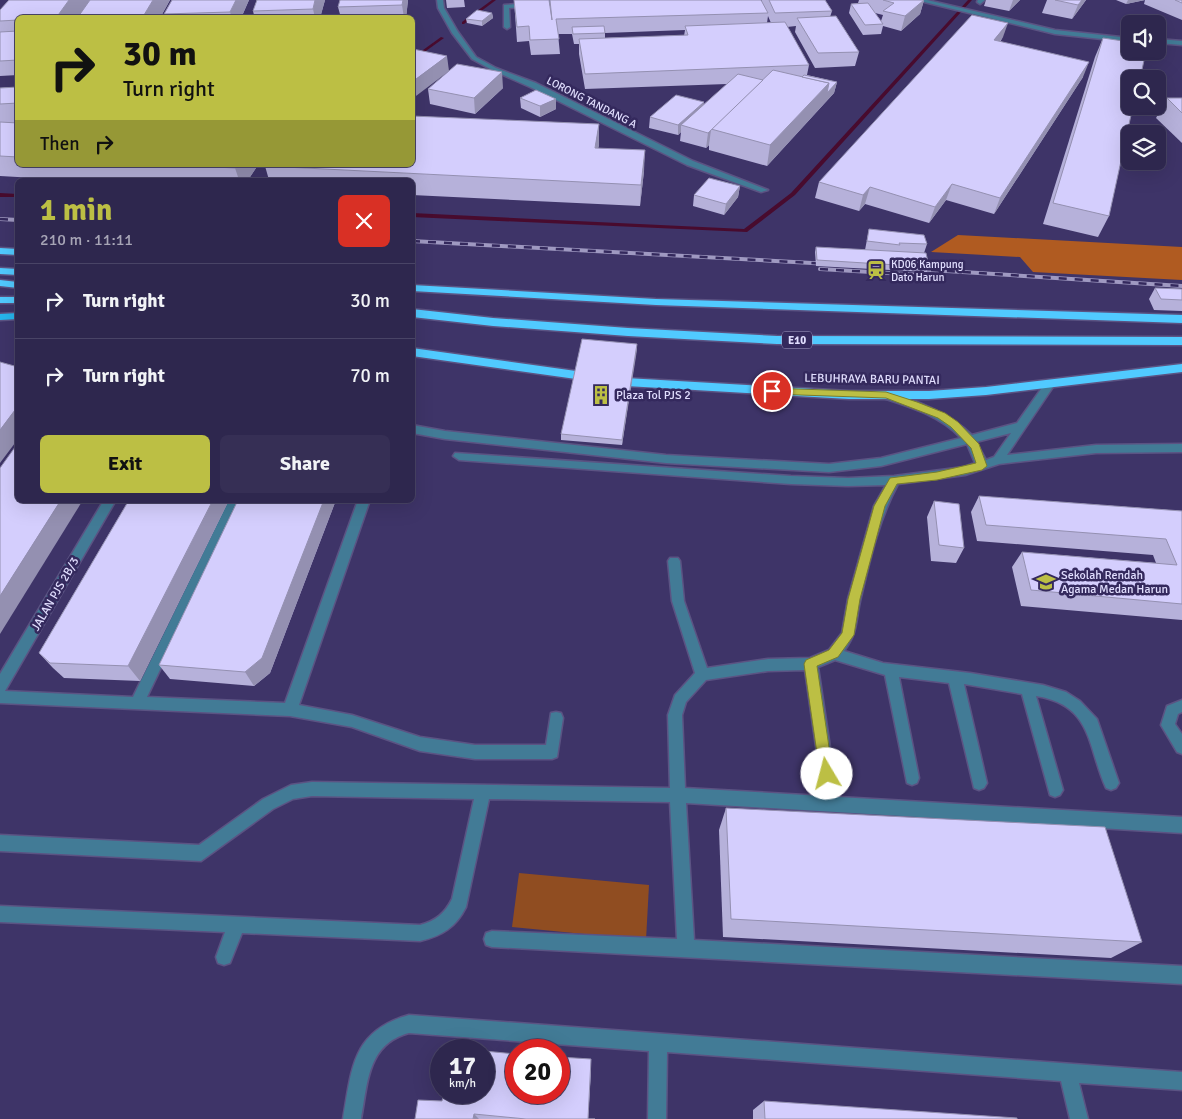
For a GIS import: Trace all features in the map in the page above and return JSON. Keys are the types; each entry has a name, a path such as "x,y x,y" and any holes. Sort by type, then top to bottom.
{"highway":[{"path":"0,251 15,252"},
{"path":"0,271 15,272"},
{"path":"0,283 15,285"},
{"path":"415,288 630,301 1182,319"},
{"path":"0,300 15,300"},
{"name":"E10","path":"415,313 561,327 777,340 1182,340"},
{"name":"LEBUHRAYA BARU PANTAI","path":"415,352 636,382 810,393 886,395 929,395 1050,384 1182,368"}],"main road":[{"path":"0,317 15,316"}],"street":[{"name":"LORONG TANDANG A","path":"440,0 441,8 455,32 474,58 494,69 533,84 690,162 764,190"},
{"path":"506,26 506,6 552,3 558,0"},
{"path":"920,0 1055,32 1121,39"},
{"path":"1008,21 1014,15"},
{"path":"1166,42 1182,43"},
{"path":"998,460 1050,384"},
{"path":"886,395 942,415 970,440 979,454 982,466"},
{"path":"415,430 445,436 666,459 820,468 881,462 1022,426"},
{"path":"459,456 791,480 848,482 937,476 982,466 998,460 1096,449 1182,448"},
{"path":"686,948 675,752 675,715 680,699 702,675 768,665 810,664 834,654 848,635 854,599 880,506 894,480"},
{"name":"JALAN PJS 2B/3","path":"0,687 108,503"},
{"path":"137,703 234,503"},
{"path":"290,710 363,503"},
{"path":"674,561 678,602 702,675"},
{"path":"834,654 891,670 1027,688 1061,696 1075,705 1092,724 1110,783"},
{"path":"810,664 827,774"},
{"path":"891,670 912,778"},
{"path":"955,677 979,783"},
{"path":"1027,688 1055,790"},
{"path":"0,697 290,710 352,721 420,744 475,752 552,752 556,718"},
{"path":"1182,706 1172,710 1168,725 1182,747"},
{"path":"0,843 201,853 268,804 291,792 312,789 677,795 1182,825"},
{"path":"0,914 236,926 420,933 433,931 445,924 454,914 460,901 484,793"},
{"path":"224,957 236,926"},
{"path":"492,939 1182,976"},
{"path":"352,1119 363,1064 370,1048 380,1035 394,1026 409,1024 1182,1081"},
{"path":"657,1119 658,1043"},
{"path":"1068,1073 1079,1119"}],"shaded area":[{"path":"958,235 1182,247 1182,280 1033,272 1020,257 931,252"},
{"path":"519,873 649,885 646,940 512,927"}],"building":[{"path":"9,0 69,0 58,15 15,15 15,20 0,21 0,10"},
{"path":"90,0 153,0 144,15 79,15"},
{"path":"172,0 236,0 230,12 164,14"},
{"path":"257,0 315,0 313,9 253,11"},
{"path":"340,0 403,0 402,5 338,7"},
{"path":"514,0 549,0 552,20 550,0 761,0 768,13 556,19 559,39 530,40 529,26 517,27"},
{"path":"769,0 825,0 832,11 775,13"},
{"path":"883,0 924,0 905,16 883,11 894,3"},
{"path":"1055,0 1082,0 1078,5"},
{"path":"868,3 883,24 865,25 851,4"},
{"path":"477,10 492,13 482,21 466,19"},
{"path":"972,15 1008,23 994,40 1089,62 1000,198 952,184 935,207 870,187 863,195 819,182"},
{"path":"836,16 859,52 818,53 797,18"},
{"path":"785,22 809,65 585,74 579,39 688,35 685,26"},
{"path":"604,26 605,33 573,34 572,27"},
{"path":"15,31 15,60 0,61 0,32"},
{"path":"1103,38 1121,41 1121,60 1144,60 1142,70 1121,70 1121,115 1131,115 1129,125 1121,125 1121,161 1109,216 1053,203"},
{"path":"415,49 447,56 415,80"},
{"path":"457,64 502,72 474,98 428,89"},
{"path":"773,70 829,83 770,145 711,129"},
{"path":"738,74 763,80 708,133 681,125"},
{"path":"804,75 837,82 827,93 829,83 802,77"},
{"path":"15,87 15,103 0,104 0,88"},
{"path":"536,90 556,99 540,106 520,98"},
{"path":"676,95 704,102 678,125 650,117"},
{"path":"1167,98 1182,98 1182,113"},
{"path":"415,116 599,124 595,148 645,150 641,185 285,167 415,167"},
{"path":"0,122 15,123 15,157 0,156"},
{"path":"709,178 740,186 726,204 694,195"},
{"path":"869,229 924,235 927,244 899,243 900,245 867,241"},
{"path":"816,247 926,253 929,267 817,260"},
{"path":"1155,288 1182,289 1182,300 1161,299"},
{"name":"Plaza Tol PJS 2","path":"582,339 637,344 622,440 561,434"},
{"path":"0,362 15,366 15,410 0,430"},
{"path":"15,447 15,503 59,503 0,596 0,468"},
{"path":"979,496 1182,511 1182,604 1031,590 1022,552 1177,565 1166,539 986,525"},
{"path":"934,501 959,504 964,548 939,545"},
{"path":"127,503 211,503 128,666 50,663 39,653"},
{"path":"237,503 323,503 262,658 245,672 159,665"},
{"path":"726,808 1105,827 1142,942 731,919"},
{"path":"495,1052 505,1053 505,1104 570,1104 570,1058 591,1059 588,1119 526,1119 474,1114 473,1119 415,1119 418,1100 430,1100 430,1104 495,1104"},
{"path":"764,1101 1017,1118 1017,1119 765,1119"}],"waterway":[{"path":"463,23 494,0"},
{"path":"415,215 745,231 793,194 970,0"},
{"path":"415,58 442,38"},
{"path":"0,195 15,196"}],"railway":[{"path":"0,219 15,220"},
{"path":"415,241 830,264"},
{"path":"820,269 922,275"},
{"path":"915,269 1182,286"}],"place":[{"name":"KD06 Kampung Dato Harun","path":"876,270"},
{"name":"Plaza Tol PJS 2","path":"601,395"},
{"name":"Sekolah Rendah Agama Medan Harun","path":"1046,582"}],"route":[{"path":"772,391 886,395 914,404 942,415 954,424 976,446 982,466 937,476 894,480 880,506 854,599 848,635 834,654 810,664 827,774"}]}
